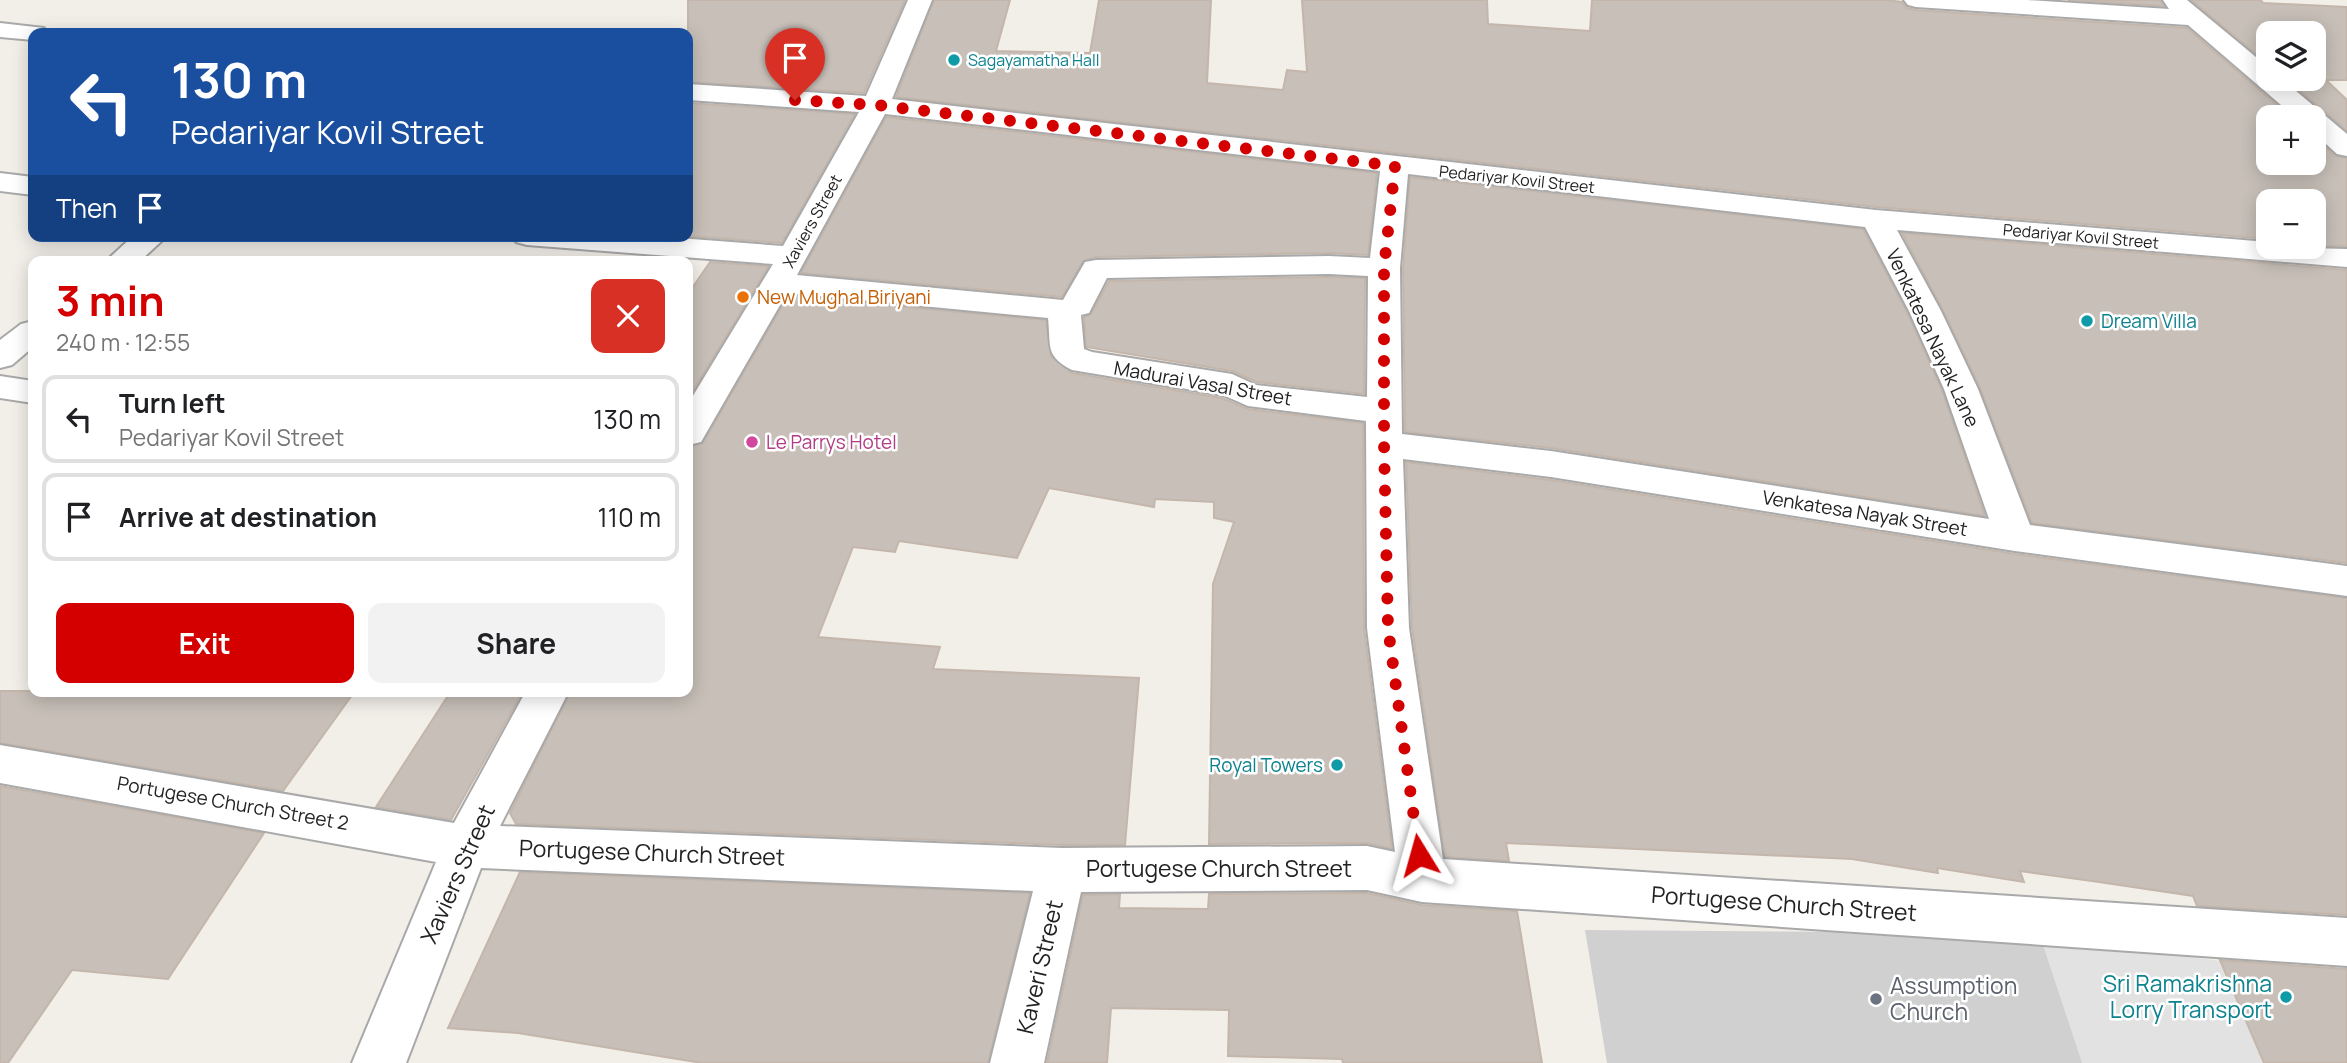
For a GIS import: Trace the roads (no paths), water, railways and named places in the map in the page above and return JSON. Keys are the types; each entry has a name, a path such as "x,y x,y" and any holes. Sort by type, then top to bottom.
{"street":[{"name":"Xaviers Street","path":"693,425 786,270 876,105 920,0"},
{"path":"1926,0 2072,5 2193,18"},
{"path":"2173,0 2297,105"},
{"path":"0,30 28,32"},
{"name":"Pedariyar Kovil Street","path":"693,92 876,105 1876,219 2347,258"},
{"path":"2326,130 2347,148"},
{"path":"1395,166 1384,268 1388,628 1422,880"},
{"path":"0,182 28,186"},
{"name":"Venkatesa Nayak Lane","path":"1876,219 1925,311 1961,388 2015,537"},
{"path":"127,256 145,242"},
{"path":"573,242 679,256"},
{"path":"693,258 1064,310 1078,306 1096,269 1329,265 1384,268"},
{"name":"Madurai Vasal Street","path":"1064,310 1068,354 1084,362 1232,385 1248,395 1384,427"},
{"path":"0,357 28,335"},
{"path":"0,387 28,391"},
{"name":"Venkatesa Nayak Street","path":"1384,427 1551,464 2015,537 2347,581"},
{"name":"Xaviers Street","path":"379,1063 466,846 545,697"},
{"name":"Portugese Church Street 2","path":"0,764 466,846"},
{"name":"Portugese Church Street","path":"466,846 1062,870 1367,868 1422,880 2347,942"},
{"name":"Kaveri Street","path":"1017,1063 1062,870"}],"place":[{"name":"Sagayamatha Hall","path":"954,60"},
{"name":"New Mughal Biriyani","path":"743,297"},
{"name":"Dream Villa","path":"2087,321"},
{"name":"Le Parrys Hotel","path":"752,442"},
{"name":"Royal Towers","path":"1337,765"},
{"name":"Sri Ramakrishna Lorry Transport","path":"2286,997"},
{"name":"Assumption Church","path":"1876,999"}]}
